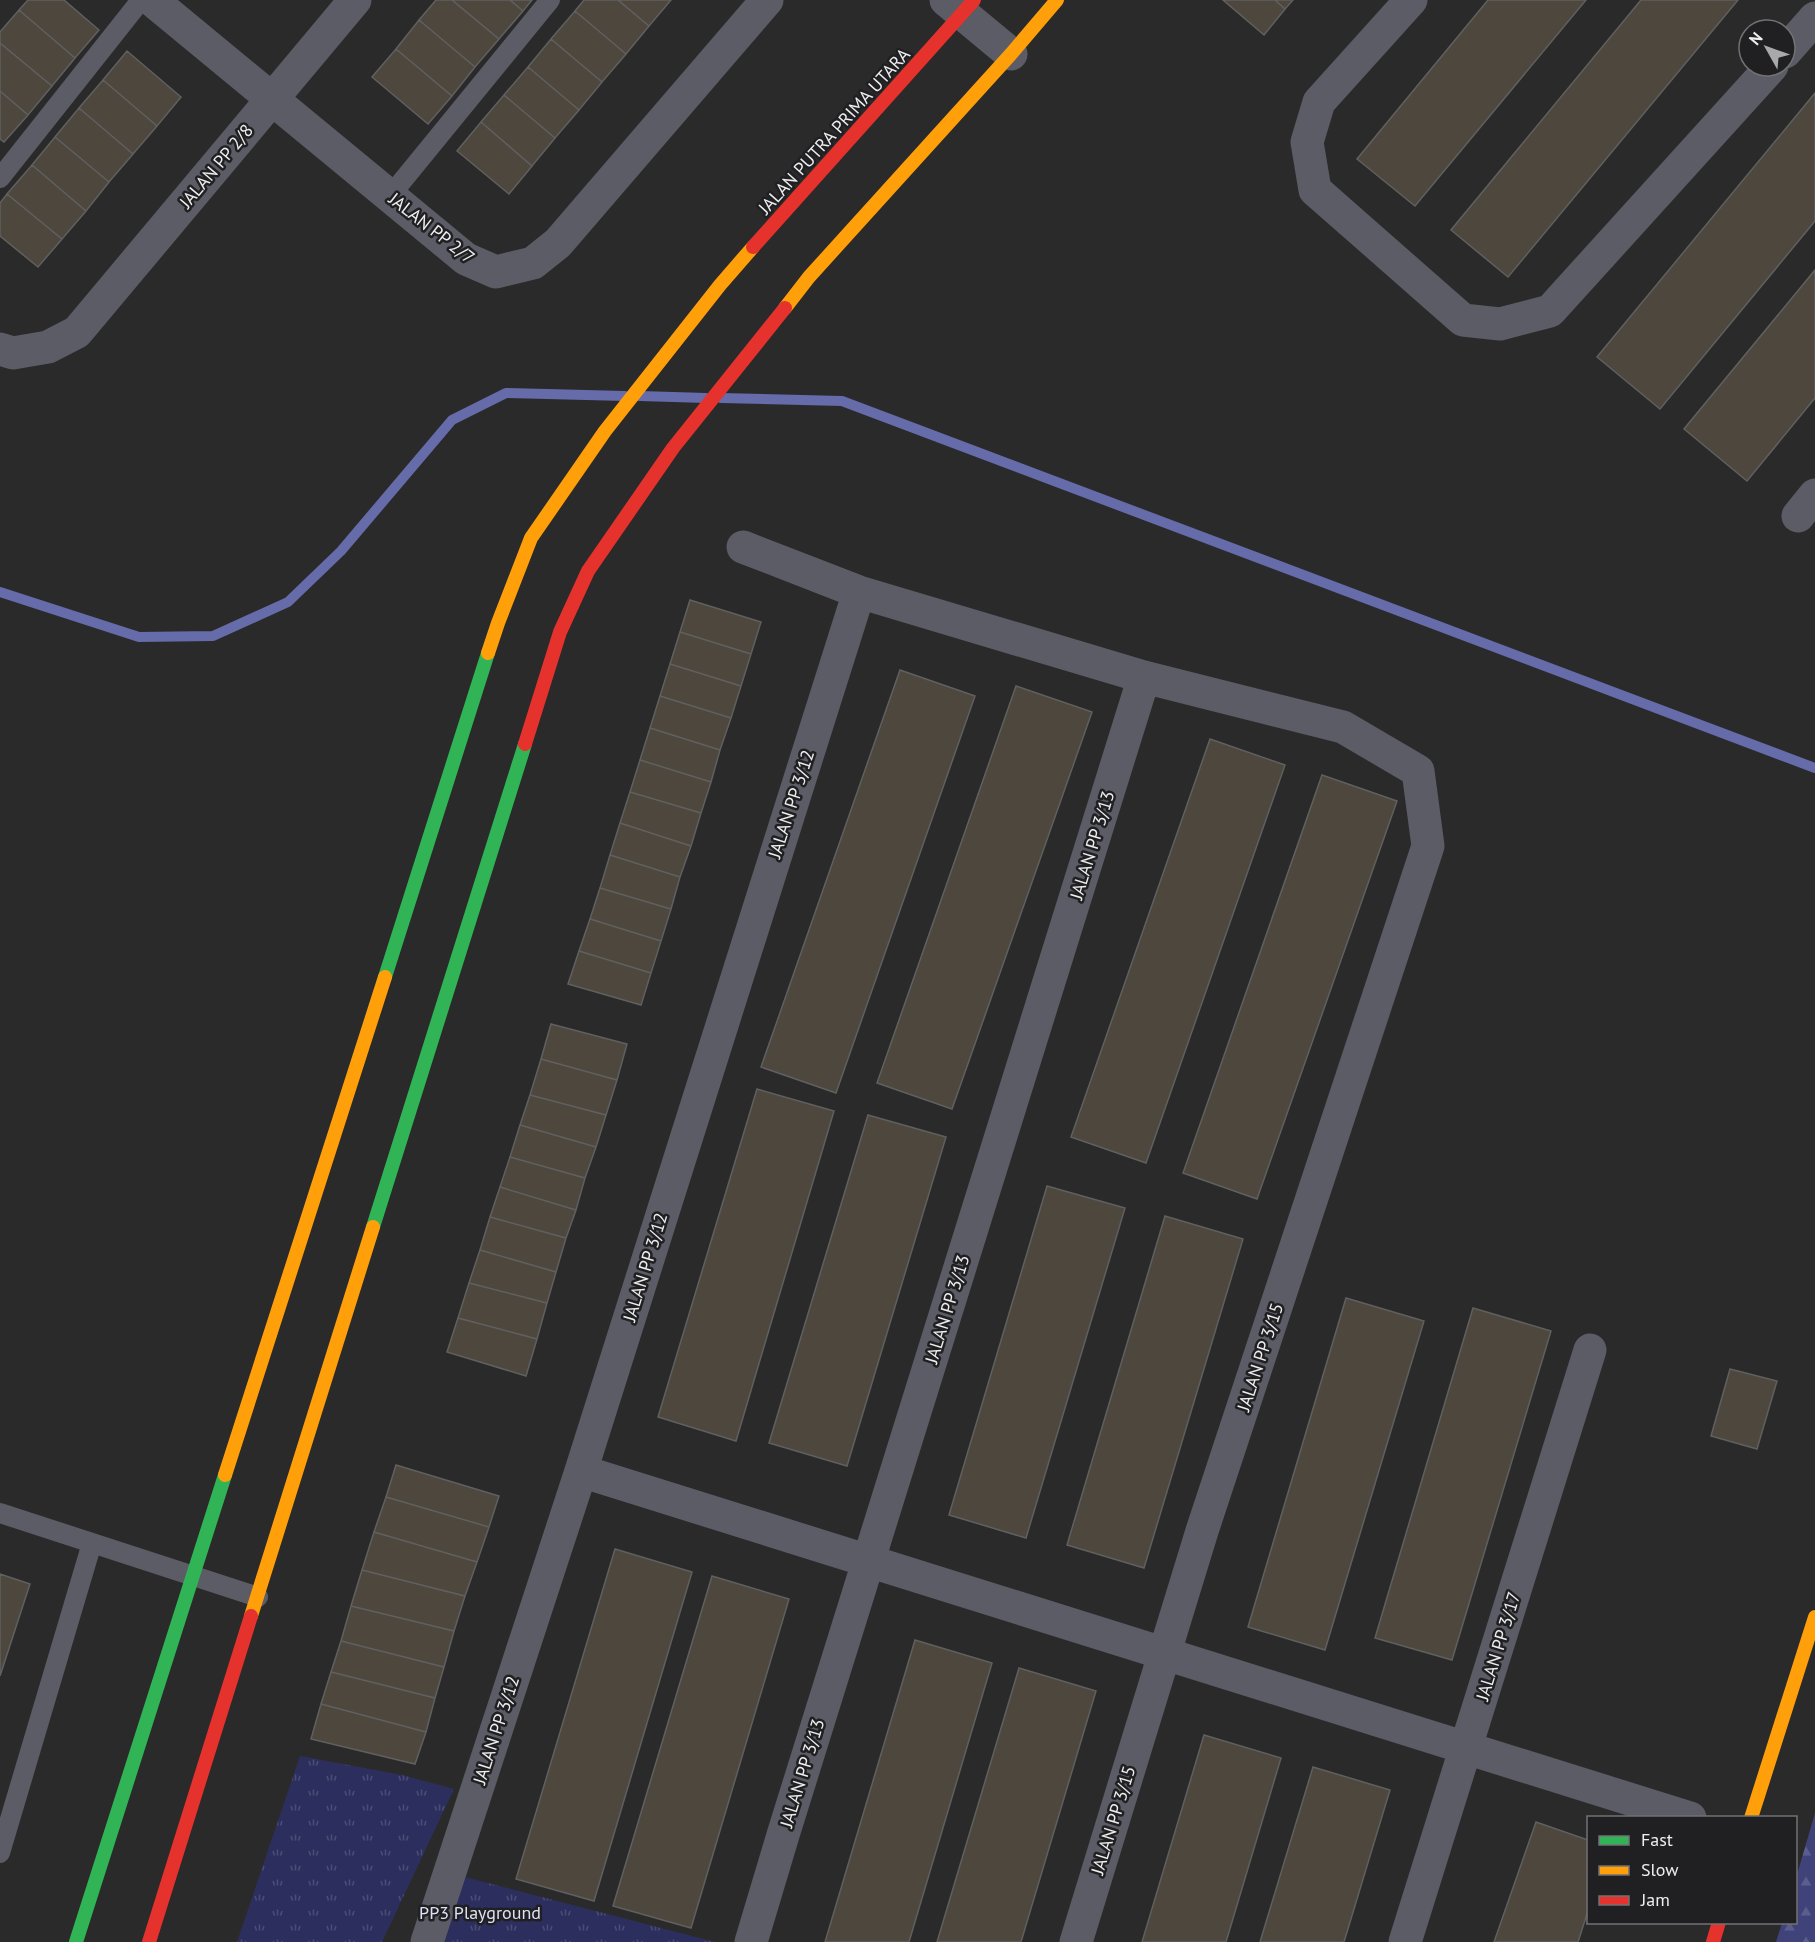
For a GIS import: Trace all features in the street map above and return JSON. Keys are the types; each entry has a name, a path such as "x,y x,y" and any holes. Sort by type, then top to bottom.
{"main road":[{"path":"149,1942 560,632 588,571 673,448 809,276 1011,54 1057,0"},
{"name":"JALAN PUTRA PRIMA UTARA","path":"76,1942 498,623 531,538 605,431 720,285 961,4"},
{"path":"1752,1816 1815,1617"},
{"path":"1713,1942 1719,1924"}],"street":[{"name":"JALAN PP 2/7","path":"152,0 466,259 496,272 533,263 558,243 767,0"},
{"name":"JALAN PP 2/8","path":"0,349 13,353 48,347 77,332 355,0"},
{"path":"1411,0 1319,102 1308,142 1315,190 1463,320 1500,324 1550,311 1761,78"},
{"path":"961,4 1011,54"},
{"path":"1797,38 1815,18"},
{"path":"743,547 859,592 1144,677"},
{"name":"JALAN PP 3/12","path":"427,1942 580,1471 859,592"},
{"name":"JALAN PP 3/15","path":"1076,1942 1206,1520 1428,846 1418,771 1343,727 1144,677"},
{"name":"JALAN PP 3/13","path":"751,1942 1144,677"},
{"name":"JALAN PP 3/17","path":"1405,1942 1590,1350"},
{"path":"580,1471 1684,1816"}],"lane":[{"path":"0,177 141,0"},
{"path":"390,196 550,0"},
{"path":"0,1513 258,1597"},
{"path":"0,1853 92,1543"}],"green space":[{"path":"300,1756 402,1775 454,1789 382,1942 237,1942"},
{"path":"1815,1813 1815,1942 1776,1942 1782,1924 1797,1924 1797,1875"},
{"name":"PP3 Playground","path":"461,1876 715,1942 436,1942"}],"building":[{"path":"28,0 64,0 99,30 75,58 19,10"},
{"path":"436,0 452,0 499,39 475,67 419,20"},
{"path":"452,0 510,0 523,11 499,39"},
{"path":"510,0 532,0 523,11"},
{"path":"584,0 618,0 649,26 626,54 575,11"},
{"path":"618,0 671,0 649,26"},
{"path":"1223,0 1275,0 1285,9 1264,35"},
{"path":"1275,0 1293,0 1285,9"},
{"path":"1488,0 1586,0 1415,206 1357,159"},
{"path":"1641,0 1738,0 1508,277 1451,230"},
{"path":"19,10 75,58 52,86 0,43 0,32"},
{"path":"575,11 626,54 602,82 551,39"},
{"path":"419,20 475,67 452,96 396,49"},
{"path":"551,39 602,82 579,110 528,67"},
{"path":"0,43 52,86 28,115 0,91"},
{"path":"396,49 452,96 428,124 372,77"},
{"path":"127,51 181,97 157,126 103,80"},
{"path":"528,67 579,110 555,138 504,95"},
{"path":"103,80 157,126 133,154 79,108"},
{"path":"0,91 28,115 4,142 0,139"},
{"path":"1815,93 1815,221 1660,409 1597,357"},
{"path":"504,95 555,138 532,166 481,122"},
{"path":"79,108 133,154 109,182 55,137"},
{"path":"481,122 532,166 509,194 457,151"},
{"path":"55,137 109,182 86,211 32,165"},
{"path":"32,165 86,211 62,239 7,194"},
{"path":"7,194 62,239 38,267 0,236 0,203"},
{"path":"1815,270 1815,398 1747,481 1684,429"},
{"path":"690,600 761,622 751,654 680,632"},
{"path":"680,632 751,654 741,686 670,664"},
{"path":"670,664 741,686 731,718 660,696"},
{"path":"900,670 975,696 836,1093 761,1067"},
{"path":"1016,686 1092,712 952,1109 877,1083"},
{"path":"660,696 731,718 720,750 650,728"},
{"path":"650,728 720,750 711,782 640,760"},
{"path":"1210,739 1285,765 1146,1163 1071,1137"},
{"path":"640,760 711,782 701,813 630,792"},
{"path":"1322,775 1397,801 1257,1199 1183,1173"},
{"path":"630,792 701,813 691,846 620,823"},
{"path":"620,823 691,846 680,877 610,855"},
{"path":"610,855 680,877 671,909 600,888"},
{"path":"600,888 671,909 661,941 590,919"},
{"path":"590,919 661,941 651,973 579,951"},
{"path":"579,951 651,973 641,1005 568,984"},
{"path":"551,1024 627,1044 617,1080 541,1059"},
{"path":"541,1059 617,1080 606,1115 530,1095"},
{"path":"757,1089 834,1111 736,1441 658,1417"},
{"path":"530,1095 606,1115 596,1147 520,1125"},
{"path":"868,1115 946,1137 847,1466 769,1443"},
{"path":"520,1125 596,1147 585,1178 510,1157"},
{"path":"510,1157 585,1178 576,1210 500,1187"},
{"path":"1047,1186 1125,1208 1026,1538 949,1515"},
{"path":"500,1187 576,1210 566,1238 490,1217"},
{"path":"1165,1216 1243,1239 1144,1568 1067,1545"},
{"path":"490,1217 566,1238 556,1272 480,1250"},
{"path":"480,1250 556,1272 547,1303 469,1283"},
{"path":"469,1283 547,1303 537,1339 458,1318"},
{"path":"1346,1298 1424,1321 1325,1650 1248,1627"},
{"path":"1473,1308 1551,1331 1452,1660 1375,1638"},
{"path":"458,1318 537,1339 526,1376 447,1352"},
{"path":"1730,1369 1777,1381 1757,1449 1711,1436"},
{"path":"396,1465 499,1496 489,1527 386,1497"},
{"path":"386,1497 489,1527 477,1562 374,1532"},
{"path":"374,1532 477,1562 465,1596 362,1570"},
{"path":"615,1549 692,1572 594,1901 516,1879"},
{"path":"362,1570 465,1596 454,1631 351,1606"},
{"path":"0,1574 30,1584 0,1676"},
{"path":"712,1576 789,1599 691,1928 613,1906"},
{"path":"351,1606 454,1631 444,1667 341,1641"},
{"path":"915,1640 992,1663 909,1942 825,1942"},
{"path":"341,1641 444,1667 435,1698 331,1672"},
{"path":"1019,1668 1096,1691 1021,1942 937,1942"},
{"path":"331,1672 435,1698 426,1732 321,1704"},
{"path":"321,1704 426,1732 415,1764 311,1739"},
{"path":"1204,1735 1281,1758 1226,1942 1142,1942"},
{"path":"1313,1767 1390,1790 1344,1942 1260,1942"},
{"path":"1536,1822 1587,1840 1587,1914 1578,1942 1494,1942"}],"waterway":[{"path":"0,592 139,637 213,636 288,602 341,551 452,420 506,393 625,396"},
{"path":"640,396 706,398"},
{"path":"721,398 842,401 1815,768"}],"traffic: fast":[{"path":"385,977 488,653"},
{"path":"373,1227 525,744"},
{"path":"76,1942 225,1475"}],"traffic: slow":[{"path":"785,308 809,277 1057,0"},
{"path":"488,653 531,538 605,431 720,285 753,247"},
{"path":"225,1475 385,977"},
{"path":"251,1616 373,1227"},
{"path":"1752,1816 1815,1617"}],"traffic: jam":[{"path":"753,247 974,0"},
{"path":"525,744 560,632 588,571 673,448 785,308"},
{"path":"149,1942 251,1616"},
{"path":"1713,1942 1718,1924"}]}
